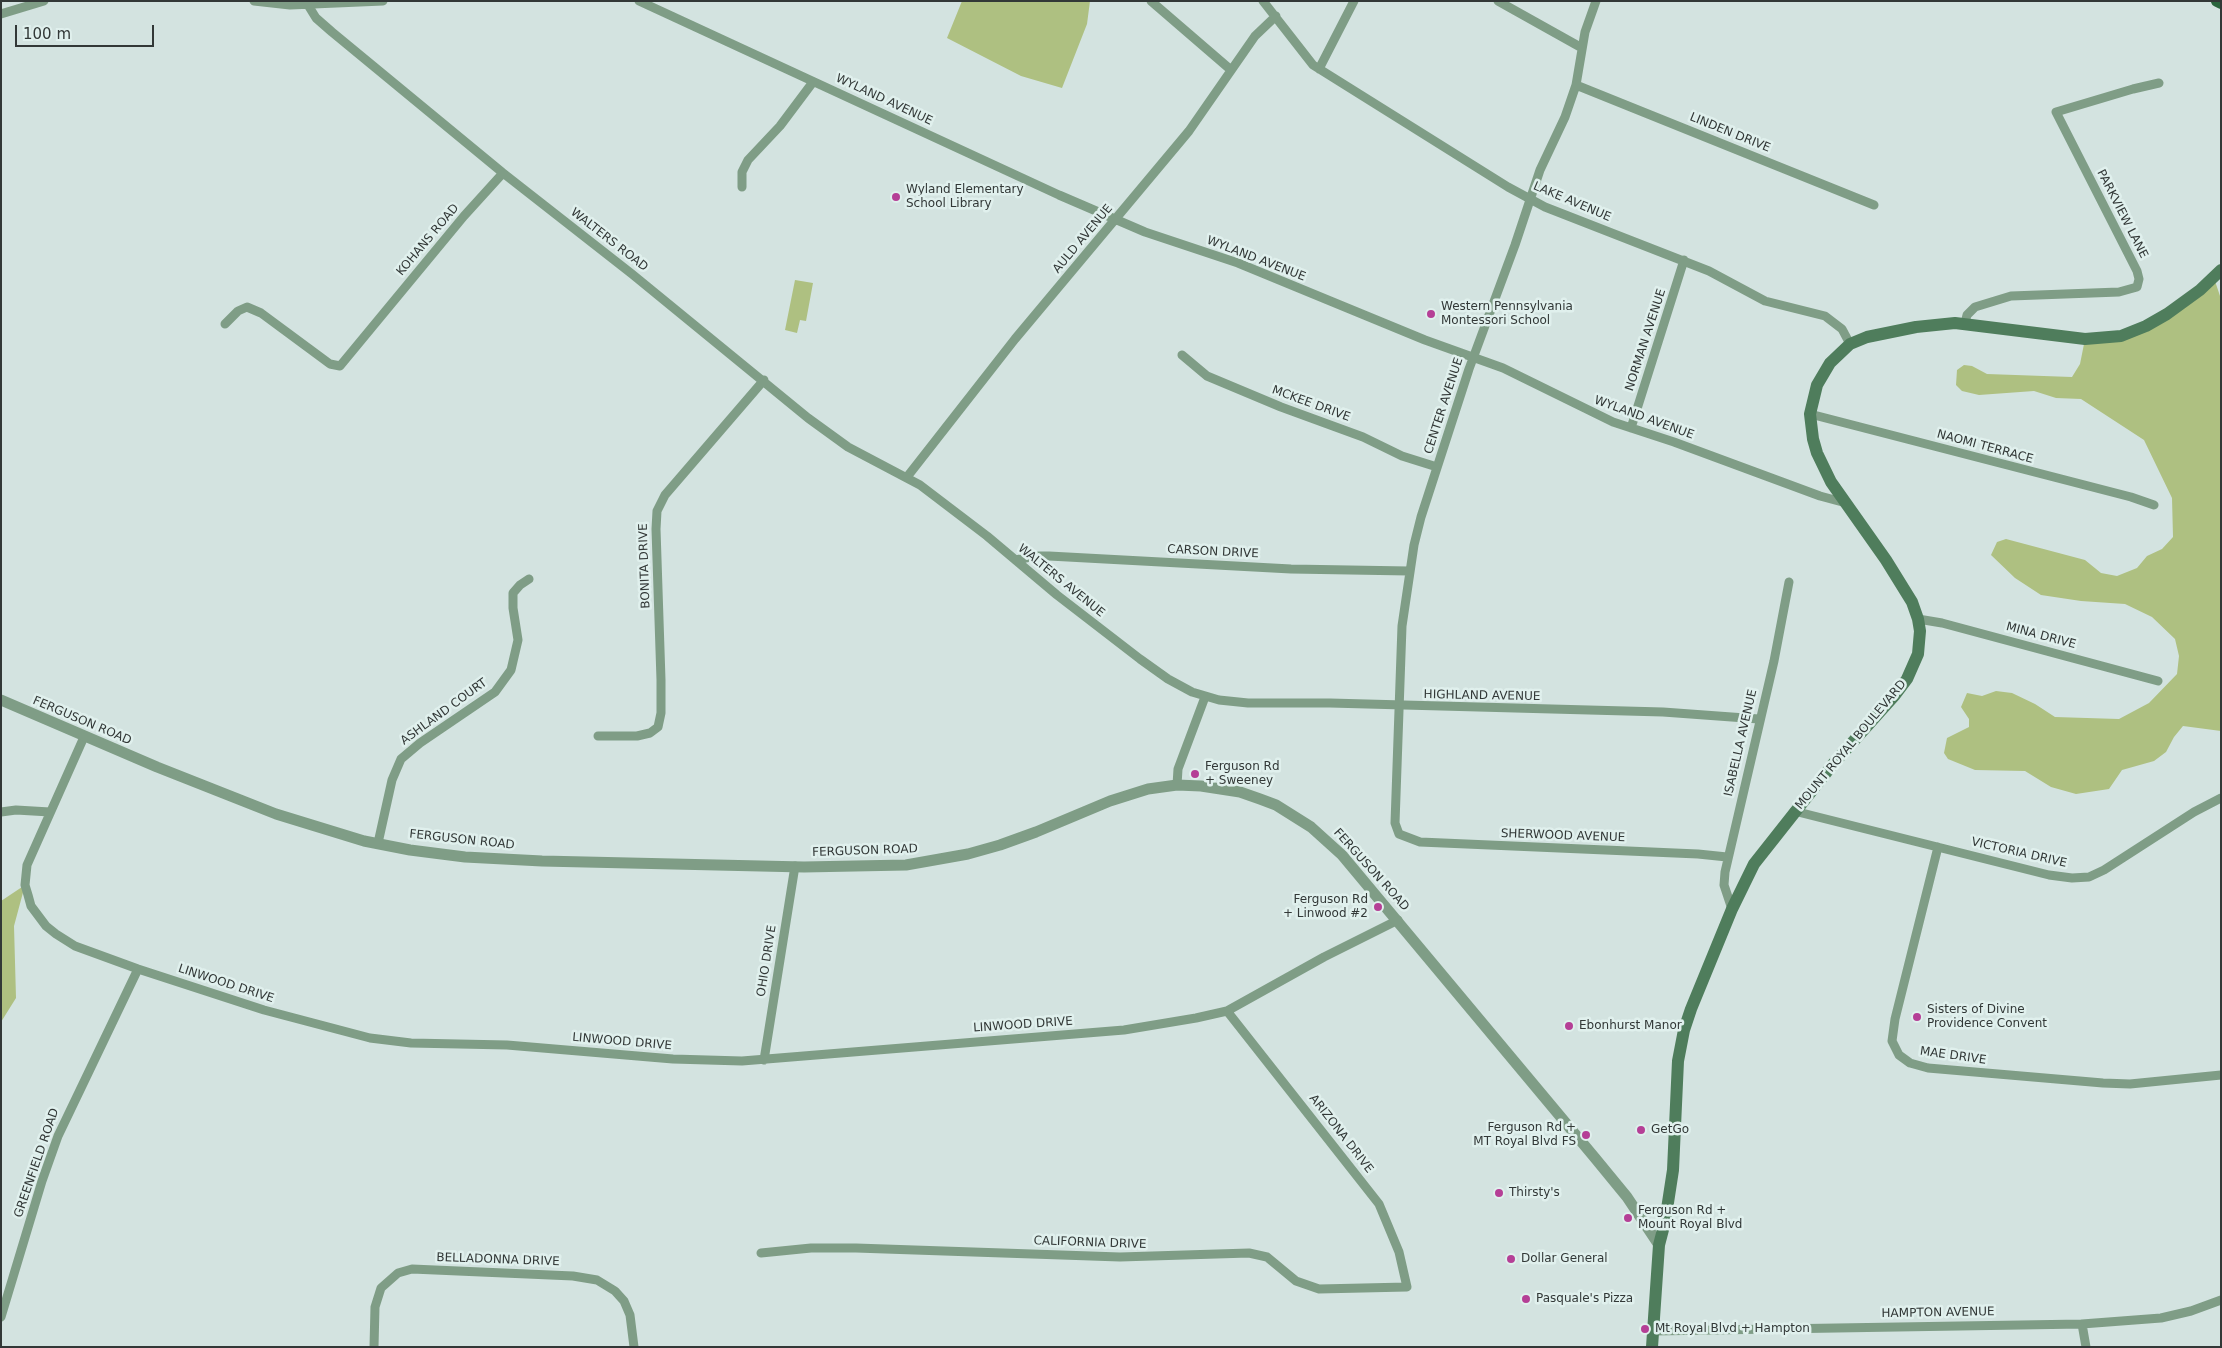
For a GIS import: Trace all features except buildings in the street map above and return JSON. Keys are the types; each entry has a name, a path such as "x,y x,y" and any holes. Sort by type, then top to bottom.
{"main road":[{"path":"2217,1 2221,3"},
{"name":"MOUNT ROYAL BOULEVARD","path":"1652,1347 1658,1245 1666,1213 1673,1170 1681,1043 1691,1009 1732,909 1754,864 1794,811 1907,679 1918,654 1918,619 1904,588 1831,482 1817,453 1810,414 1813,395 1823,373 1839,353 1850,344 1867,337 1942,323 1965,323 2085,339 2121,336 2146,326 2167,314 2200,290 2221,270"}],"street":[{"path":"1,14 44,1"},
{"path":"254,1 308,5 383,1"},
{"name":"WYLAND AVENUE","path":"639,1 1116,220 1181,245 1238,263 1365,316 1503,368 1589,412 1820,496 1846,502"},
{"path":"1151,1 1231,70"},
{"name":"LAKE AVENUE","path":"1263,1 1306,58 1319,69 1529,198 1545,207 1684,260 1765,301 1831,319 1842,330 1850,344"},
{"path":"1319,69 1354,1"},
{"path":"1498,1 1582,48"},
{"name":"CENTER AVENUE","path":"1399,834 1395,824 1395,807 1402,626 1409,571 1421,517 1473,357 1515,245 1529,198 1565,117 1576,85 1582,48 1596,1"},
{"name":"WALTERS ROAD","path":"308,5 316,18 332,32 502,173 586,237 848,447 907,477"},
{"name":"AULD AVENUE","path":"907,477 1015,339 1189,131 1262,28 1276,16"},
{"path":"742,188 742,172 748,160 780,126 814,82"},
{"name":"PARKVIEW LANE","path":"1965,323 1967,315 1975,307 2011,296 2119,292 2137,287 2139,279 2137,271 2056,112 2100,98 2160,83"},
{"name":"LINDEN DRIVE","path":"1576,85 1874,205"},
{"name":"KOHANS ROAD","path":"225,324 238,312 247,307 261,313 330,364 340,366 374,323 502,173"},
{"name":"NORMAN AVENUE","path":"1632,428 1684,260"},
{"name":"MCKEE DRIVE","path":"1182,355 1207,376 1280,407 1363,437 1402,456 1437,467"},
{"name":"BONITA DRIVE","path":"598,736 637,736 650,733 658,727 660,712 661,635 656,529 657,511 665,496 764,380"},
{"name":"NAOMI TERRACE","path":"1810,414 2130,497 2154,505"},
{"name":"WALTERS AVENUE","path":"907,477 980,530 1057,595 1157,672 1180,686 1205,697"},
{"name":"CARSON DRIVE","path":"1016,560 1035,556 1049,556 1292,569 1409,571"},
{"name":"ASHLAND COURT","path":"378,844 392,780 401,759 420,743 494,692 511,670 518,640 513,608 514,594 529,579"},
{"name":"ISABELLA AVENUE","path":"1732,909 1724,885 1727,857 1774,661 1789,582"},
{"name":"MINA DRIVE","path":"1918,619 1942,623 2158,681"},
{"path":"1177,785 1178,768 1205,697"},
{"name":"HIGHLAND AVENUE","path":"1205,697 1248,703 1330,703 1664,712 1760,719"},
{"name":"FERGUSON ROAD","path":"1,700 84,737 276,814 335,833 378,844 442,854 492,859 795,866 890,866 968,854 1036,832 1110,800 1148,789 1177,785 1201,786 1240,792 1273,804 1293,815 1311,827 1342,855 1627,1197 1658,1245"},
{"name":"LINWOOD DRIVE","path":"84,737 27,865 26,885 31,906 46,926 64,940 138,969 264,1010 370,1038 411,1042 506,1045 688,1060 764,1060 1124,1030 1227,1011 1309,965 1398,920"},
{"name":"VICTORIA DRIVE","path":"1794,811 2062,878 2088,876 2104,870 2194,812 2221,798"},
{"path":"1,812 16,810 50,812"},
{"name":"SHERWOOD AVENUE","path":"1399,834 1411,840 1440,844 1670,852 1727,857"},
{"name":"MAE DRIVE","path":"1938,847 1894,1020 1892,1042 1899,1055 1910,1063 1928,1068 2088,1082 2130,1084 2221,1075"},
{"name":"OHIO DRIVE","path":"764,1060 795,866"},
{"name":"GREENFIELD ROAD","path":"1,1316 42,1180 58,1136 68,1111 138,969"},
{"name":"ARIZONA DRIVE","path":"1227,1011 1379,1204 1399,1252 1407,1287"},
{"name":"CALIFORNIA DRIVE","path":"761,1253 811,1248 1120,1257 1250,1253 1267,1258 1296,1281 1319,1289 1407,1287"},
{"name":"BELLADONNA DRIVE","path":"374,1347 375,1307 381,1288 398,1272 412,1269 573,1276 598,1280 607,1285 624,1300 631,1322 634,1347"},
{"name":"HAMPTON AVENUE","path":"1653,1330 2082,1324 2161,1318 2192,1311 2221,1300"},
{"path":"2082,1324 2086,1347"}],"green space":[{"path":"962,1 1090,1 1087,24 1062,88 1021,76 947,38"},
{"path":"2214,278 2221,299 2221,731 2183,726 2174,737 2166,752 2154,761 2122,770 2109,789 2076,794 2051,787 2025,771 1975,770 1948,759 1944,753 1947,738 1969,727 1969,719 1961,707 1967,693 1982,696 1996,691 2012,693 2035,704 2055,717 2119,719 2149,703 2177,674 2179,656 2175,639 2152,617 2125,604 2081,601 2041,595 2015,578 1991,555 1997,542 2006,539 2085,560 2101,573 2117,576 2137,568 2147,556 2162,549 2173,537 2172,498 2144,440 2081,399 2056,398 2034,391 1979,395 1962,391 1956,385 1957,370 1964,365 1972,366 1987,374 2072,377 2080,364 2085,339 2121,336"},
{"path":"795,280 813,283 806,321 800,320 797,333 785,330"},
{"path":"25,885 14,926 16,998 1,1022 1,901"}],"place":[{"name":"Wyland Elementary School Library","path":"896,197"},
{"name":"Western Pennsylvania Montessori School","path":"1431,314"},
{"name":"Ferguson Rd + Sweeney","path":"1195,774"},
{"name":"Ferguson Rd + Linwood #2","path":"1378,907"},
{"name":"Sisters of Divine Providence Convent","path":"1917,1017"},
{"name":"Ebonhurst Manor","path":"1569,1026"},
{"name":"GetGo","path":"1641,1130"},
{"name":"Ferguson Rd + MT Royal Blvd FS","path":"1586,1135"},
{"name":"Thirsty's","path":"1499,1193"},
{"name":"Ferguson Rd + Mount Royal Blvd","path":"1628,1218"},
{"name":"Dollar General","path":"1511,1259"},
{"name":"Pasquale's Pizza","path":"1526,1299"},
{"name":"Mt Royal Blvd + Hampton","path":"1645,1329"}]}
